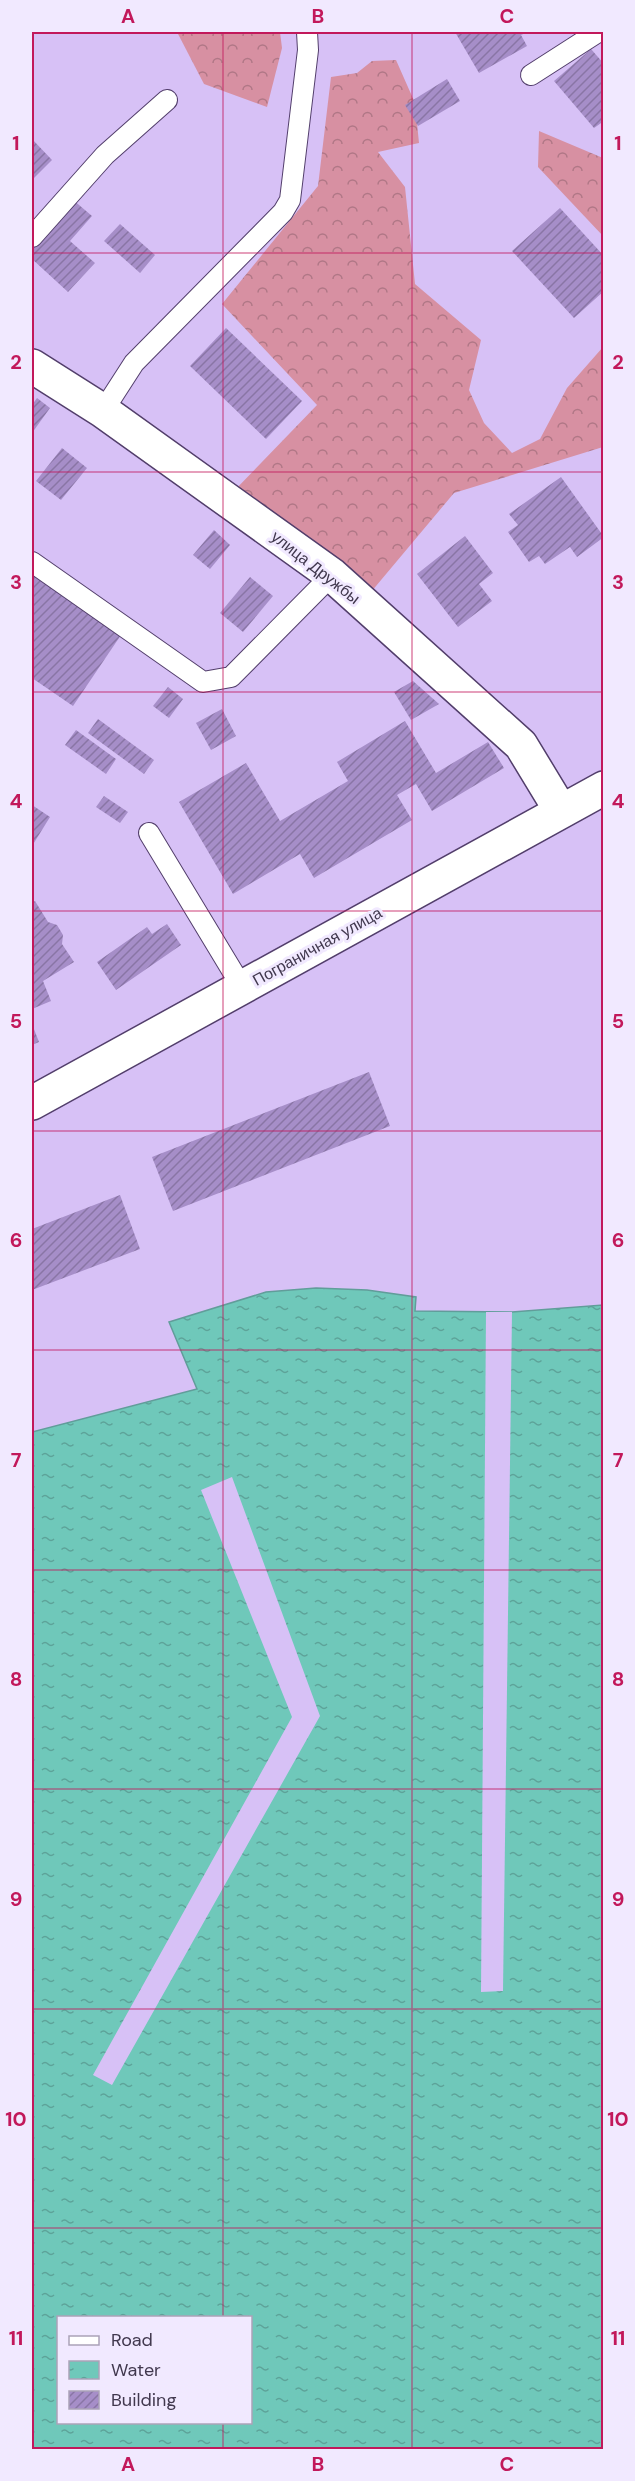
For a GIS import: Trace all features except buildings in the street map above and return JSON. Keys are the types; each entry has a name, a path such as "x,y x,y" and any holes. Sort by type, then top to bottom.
{"street":[{"name":"улица Дружбы","path":"32,366 103,411 332,575 521,745 561,811"},
{"name":"Пограничная улица","path":"32,1104 603,788"}],"lane":[{"path":"103,411 134,363 283,212 290,200 308,50 307,32"},
{"path":"531,75 598,32"},
{"path":"32,237 105,155 167,100"},
{"path":"32,562 203,682 231,677 332,575"},
{"path":"149,833 242,987"}],"green space":[{"path":"177,32 280,32 282,48 267,107 204,84"},
{"path":"396,60 415,103 419,143 378,152 405,187 415,284 481,340 469,390 484,423 512,453 540,439 567,388 603,347 603,447 454,493 371,592 232,493 317,405 222,304 318,186 331,77 357,73 372,61"},
{"path":"539,131 603,158 603,236 538,167"}],"water":[{"path":"316,1288 367,1290 416,1297 415,1311 512,1312 603,1305 603,2449 32,2450 32,1432 197,1389 169,1322 266,1292"}],"pier":[{"path":"486,1312 512,1312 503,1991 481,1992"},
{"path":"232,1477 320,1716 112,2085 93,2075 292,1717 201,1490"}]}
